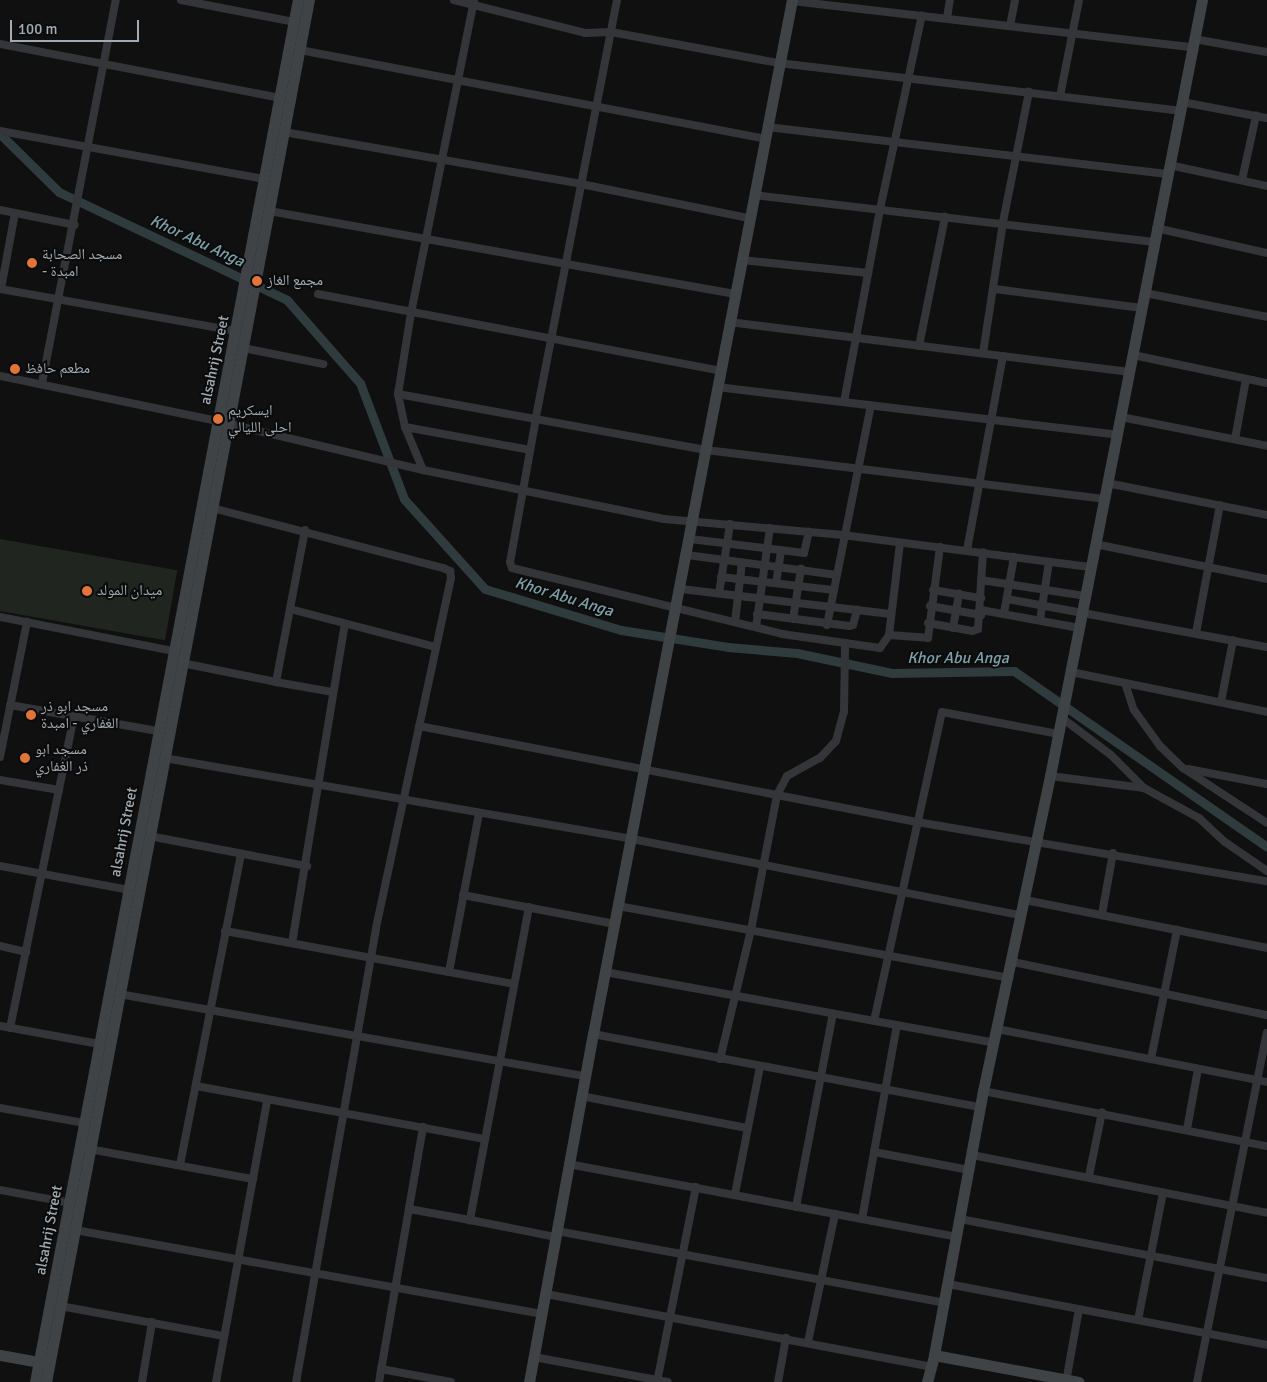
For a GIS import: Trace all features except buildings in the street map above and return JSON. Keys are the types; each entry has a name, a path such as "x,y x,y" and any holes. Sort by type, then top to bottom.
{"street":[{"path":"42,383 75,225 116,0"},
{"path":"181,0 294,22"},
{"path":"253,272 265,179 298,0"},
{"path":"249,290 270,211 309,0"},
{"path":"454,0 473,2 570,31 594,34 611,32 779,63 1267,118"},
{"path":"617,0 530,450 510,562 512,568 801,637 845,645 880,648 889,635 900,543"},
{"path":"947,18 950,0"},
{"path":"1010,26 1015,0"},
{"path":"1060,96 1079,0"},
{"path":"927,1382 948,1284 983,1091 1009,978 1071,672 1090,567 1118,435 1156,228 1202,0"},
{"path":"529,1382 592,1034 681,589 748,218 792,1 1073,34 1193,43 1267,52"},
{"path":"422,470 405,427 398,394 410,313 473,2"},
{"path":"844,402 880,209 922,15"},
{"path":"0,44 105,66 280,98"},
{"path":"300,50 765,139"},
{"path":"983,353 995,289 1003,222 1029,92"},
{"path":"1242,180 1256,116"},
{"path":"767,127 1016,156 1168,170 1242,180 1267,186"},
{"path":"0,131 88,149 265,179"},
{"path":"284,132 441,158 748,218"},
{"path":"754,195 1003,222 1154,242"},
{"path":"0,210 75,225"},
{"path":"270,211 426,237 734,294"},
{"path":"15,213 0,289 236,331"},
{"path":"919,346 945,217"},
{"path":"1156,228 1267,253"},
{"path":"741,260 868,274"},
{"path":"995,289 1142,308"},
{"name":"alsahrij Street","path":"35,1382 44,1363 60,1306 75,1230 212,508 236,331 249,290"},
{"name":"alsahrij Street","path":"46,1382 44,1363 84,1123 174,651 223,423 243,348 249,290"},
{"path":"1145,293 1267,317"},
{"path":"318,294 551,341 720,372"},
{"path":"729,322 857,340 983,353 1130,372"},
{"path":"243,348 322,364"},
{"path":"1133,355 1267,383"},
{"path":"967,550 1003,356"},
{"path":"0,376 42,383 223,423 523,492 664,519 694,520 843,535 1090,567"},
{"path":"1234,439 1246,379"},
{"path":"717,387 991,418 1118,435"},
{"path":"398,394 706,450 1104,498"},
{"path":"827,624 843,535 871,405"},
{"path":"1121,417 1267,446"},
{"path":"405,427 530,450"},
{"path":"1107,483 1267,515"},
{"path":"1196,633 1220,505"},
{"path":"212,508 305,530 450,571 355,1037 296,1382"},
{"path":"719,593 730,524"},
{"path":"756,627 770,528"},
{"path":"276,682 305,530"},
{"path":"690,539 796,552 806,551 809,532"},
{"path":"1095,544 1208,568 1267,578"},
{"path":"889,635 928,638 930,606 940,547"},
{"path":"776,583 781,550"},
{"path":"793,619 798,585 796,552"},
{"path":"928,623 976,630 981,612 983,552"},
{"path":"687,555 836,575"},
{"path":"1004,614 1014,557"},
{"path":"735,622 742,562"},
{"path":"1040,620 1049,562"},
{"path":"721,577 834,590"},
{"path":"981,580 1085,596"},
{"path":"681,589 891,614"},
{"path":"933,590 981,598"},
{"path":"954,628 959,594"},
{"path":"1007,599 1082,611 1267,647"},
{"path":"930,606 957,611 1004,614 1079,628"},
{"path":"290,609 436,647"},
{"path":"757,614 804,622 851,626 857,610"},
{"path":"0,617 174,651"},
{"path":"0,757 27,622"},
{"path":"801,637 804,622"},
{"path":"292,943 307,866 345,624"},
{"path":"1221,702 1233,640"},
{"path":"720,1059 734,994 751,930 777,795 787,776 820,758 836,741 844,712 845,645"},
{"path":"182,663 333,692"},
{"path":"1071,672 1267,712"},
{"path":"1125,683 1144,728 1183,768 1267,823"},
{"path":"10,705 158,731"},
{"path":"874,1021 942,712 1058,734"},
{"path":"1063,712 1112,755 1144,788 1200,818 1225,842 1267,871"},
{"path":"10,1028 74,716"},
{"path":"419,726 646,768 917,822 1113,853 1267,881"},
{"path":"164,758 632,839 901,893 1022,915"},
{"path":"1183,768 1267,784"},
{"path":"1050,776 1144,788"},
{"path":"0,780 59,790"},
{"path":"449,972 479,813"},
{"path":"149,836 307,866"},
{"path":"1102,914 1113,853"},
{"path":"180,1166 241,854"},
{"path":"0,866 129,890"},
{"path":"463,895 615,924"},
{"path":"1025,900 1267,948"},
{"path":"618,906 1009,978"},
{"path":"470,1220 528,907"},
{"path":"1151,1059 1178,930"},
{"path":"225,931 514,984"},
{"path":"0,946 26,952"},
{"path":"1012,962 1267,1015"},
{"path":"605,972 995,1043"},
{"path":"119,994 585,1076"},
{"path":"796,1207 833,1013"},
{"path":"862,1218 898,1025"},
{"path":"0,1026 99,1044"},
{"path":"997,1030 1267,1082"},
{"path":"1198,1382 1222,1269 1267,1033"},
{"path":"592,1034 981,1107"},
{"path":"735,1194 760,1066"},
{"path":"1187,1129 1198,1069"},
{"path":"196,1086 485,1139"},
{"path":"983,1091 1102,1112 1267,1146"},
{"path":"581,1096 747,1128"},
{"path":"216,1382 267,1100"},
{"path":"0,1108 84,1123"},
{"path":"1089,1176 1102,1112"},
{"path":"379,1382 423,1127"},
{"path":"89,1149 253,1179"},
{"path":"874,1152 969,1170"},
{"path":"972,1155 1089,1176 1267,1213"},
{"path":"568,1164 957,1237"},
{"path":"657,1381 696,1187"},
{"path":"0,1190 70,1202"},
{"path":"1138,1320 1163,1192"},
{"path":"409,1209 683,1255 944,1304"},
{"path":"808,1342 835,1214"},
{"path":"960,1219 1267,1278"},
{"path":"75,1230 396,1286 542,1314"},
{"path":"948,1284 1267,1345"},
{"path":"546,1294 808,1342 931,1367"},
{"path":"60,1306 224,1336"},
{"path":"1066,1381 1079,1309"},
{"path":"142,1382 152,1322"},
{"path":"778,1382 786,1338"},
{"path":"0,1355 44,1363"},
{"path":"934,1355 1079,1382"},
{"path":"534,1357 668,1382"},
{"path":"381,1369 448,1382"}],"shaded area":[{"name":"ميدان المولد","path":"0,539 177,570 165,640 0,611"}],"waterway":[{"name":"Khor Abu Anga","path":"0,134 59,192 287,300 360,383 404,499 485,589 621,630 728,647 797,653 892,673 1014,671 1267,847"}],"place":[{"name":"مسجد الصحابة - امبدة","path":"32,263"},
{"name":"مجمع الغاز","path":"257,281"},
{"name":"مطعم حافظ","path":"15,369"},
{"name":"ايسكريم احلى الليالي","path":"218,419"},
{"name":"ميدان المولد","path":"87,591"},
{"name":"مسجد ابو ذر الغفاري - امبدة","path":"31,715"},
{"name":"مسجد ابو ذر الغفاري","path":"25,758"}]}
